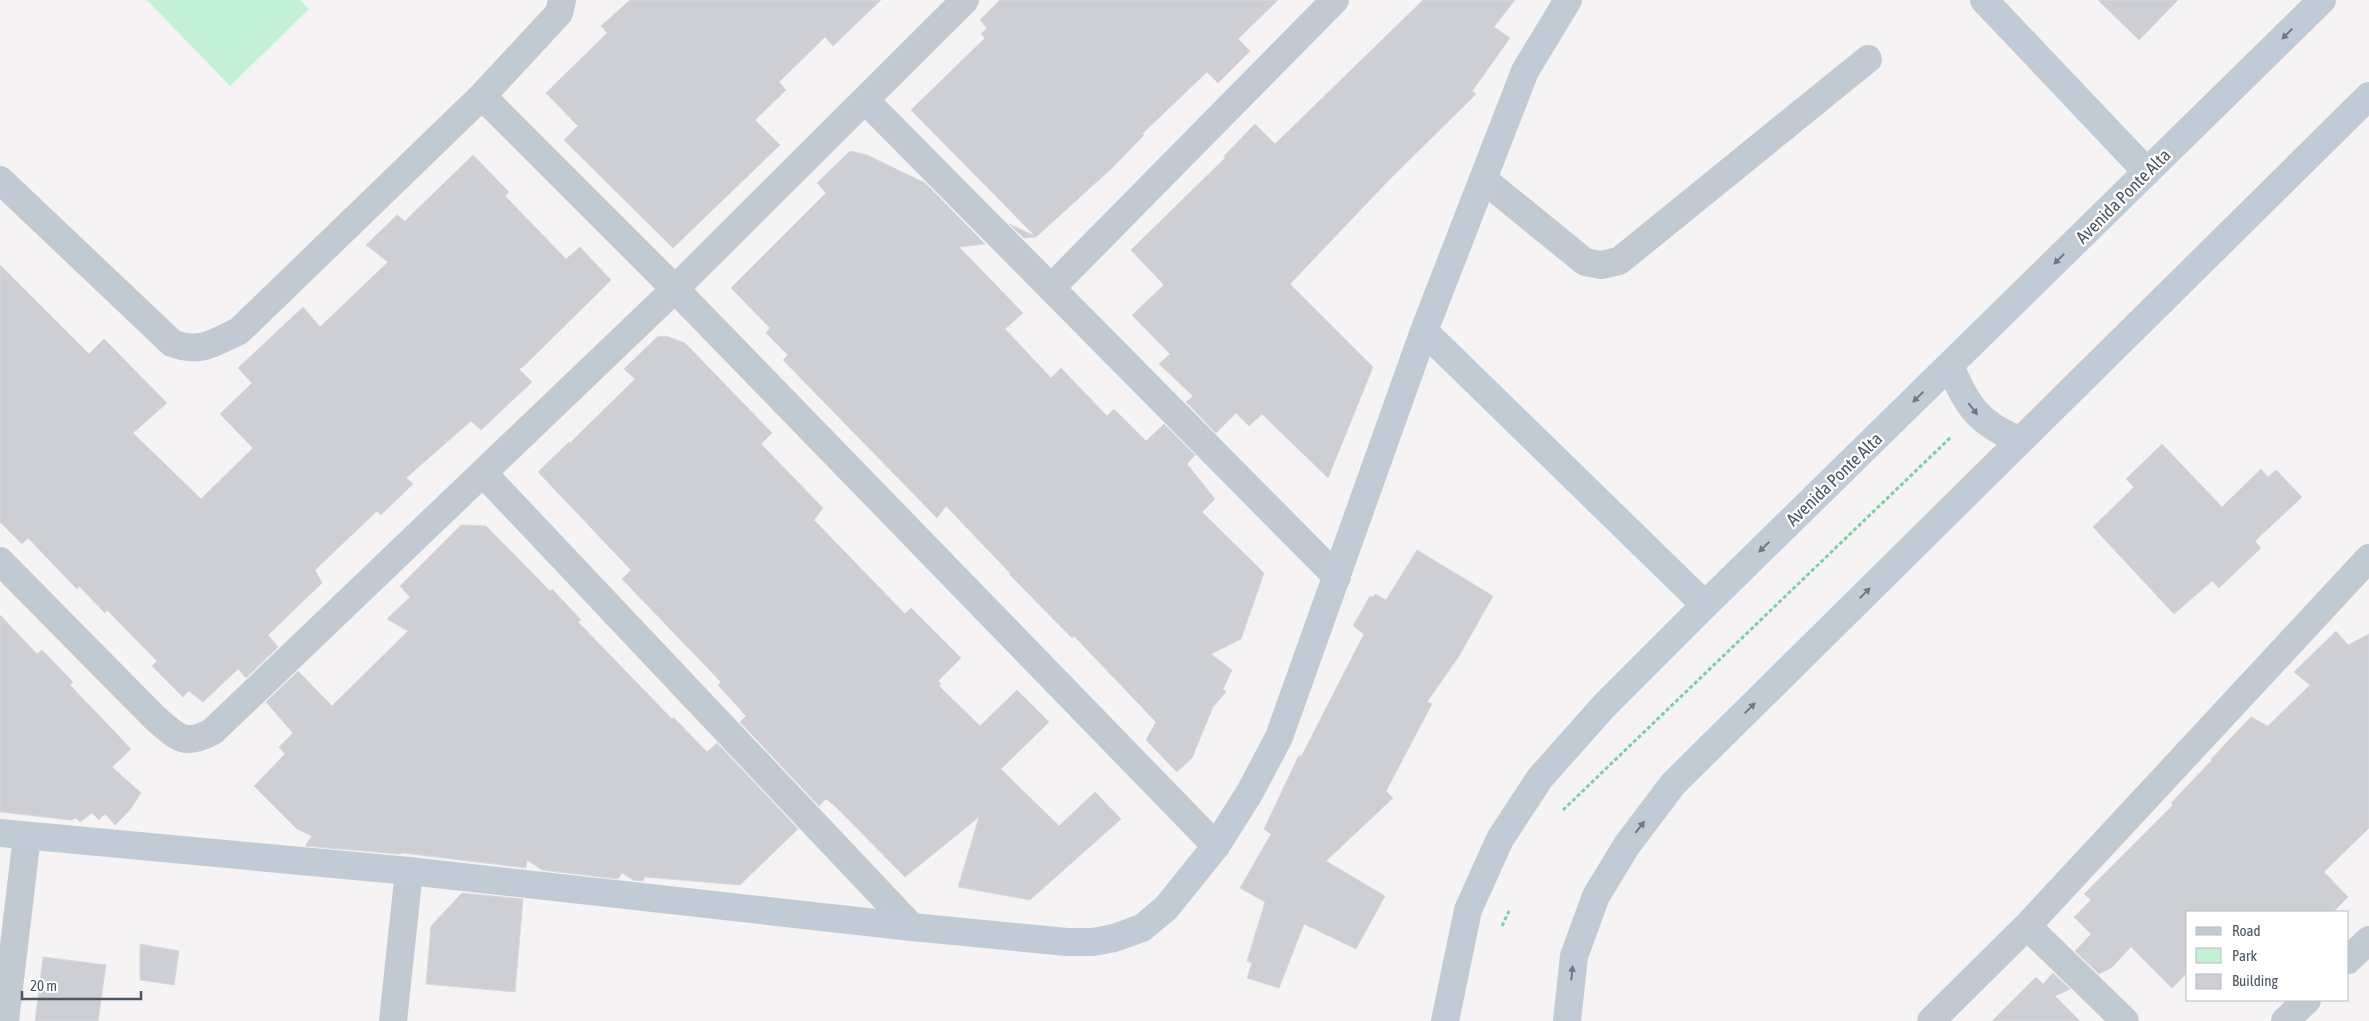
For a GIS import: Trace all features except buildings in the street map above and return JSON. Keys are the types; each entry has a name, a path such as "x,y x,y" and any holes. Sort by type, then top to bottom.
{"street":[{"path":"0,180 172,343 186,349 202,347 239,332 482,96 559,13 562,0"},
{"path":"1052,287 1335,0"},
{"path":"0,833 409,871 912,928 1067,942 1114,938 1142,928 1166,908 1216,846 1250,792 1279,737 1424,331 1483,179 1526,71 1568,0"},
{"path":"1984,0 2147,172"},
{"name":"Avenida Ponte Alta","path":"1445,1021 1468,910 1500,839 1540,778 1604,706 1705,604 2322,0"},
{"path":"0,561 175,736 186,740 200,739 213,731 675,289 865,100 959,2"},
{"path":"1483,179 1585,262 1601,265 1619,261 1868,59"},
{"path":"482,96 675,289 1216,846"},
{"path":"1567,1021 1574,956 1596,896 1627,845 1673,784 2369,96"},
{"path":"865,100 1337,577"},
{"path":"1424,331 1705,604"},
{"path":"1950,366 1961,392 1976,413 1996,430 2019,440"},
{"path":"483,473 912,928"},
{"path":"1930,1021 2027,926 2369,558"},
{"path":"5,1021 28,836"},
{"path":"393,1021 409,871"},
{"path":"2027,926 2125,1021"},
{"path":"2349,959 2369,940"},
{"path":"2285,1021 2306,1001"}],"path":[{"path":"1557,816 1976,413"},
{"path":"1501,928 1512,902"}],"green space":[{"path":"147,0 300,0 309,9 230,86"}]}
